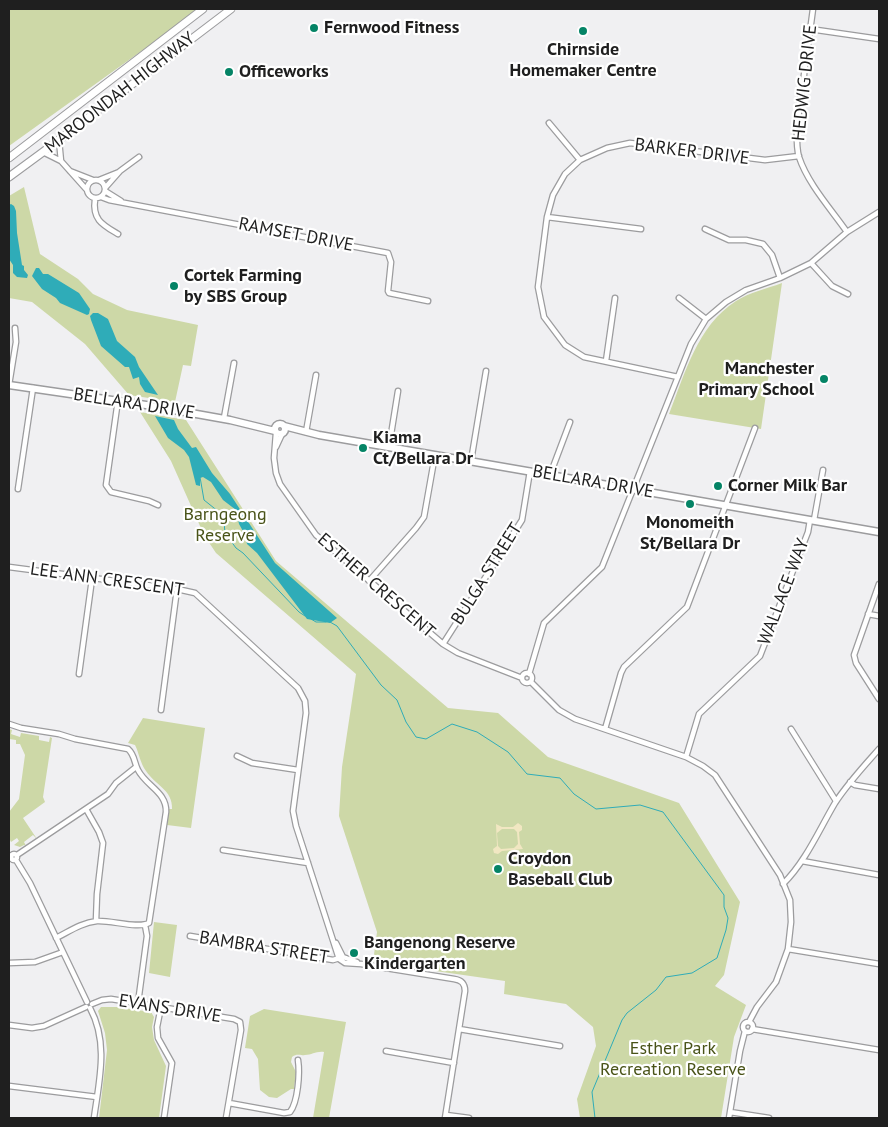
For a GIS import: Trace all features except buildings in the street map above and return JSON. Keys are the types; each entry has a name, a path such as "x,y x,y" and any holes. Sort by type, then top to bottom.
{"highway":[{"name":"MAROONDAH HIGHWAY","path":"9,158 203,9"},
{"name":"MAROONDAH HIGHWAY","path":"9,177 231,9"}],"main road":[{"name":"BELLARA DRIVE","path":"9,385 118,400 224,418 279,430 306,432 879,532"}],"street":[{"name":"HEDWIG DRIVE","path":"813,9 796,141 799,156 811,180 847,232"},
{"path":"810,29 879,39"},
{"path":"549,123 580,160"},
{"path":"58,140 60,161"},
{"name":"BARKER DRIVE","path":"678,377 584,357 564,345 544,316 538,287 547,216 553,195 565,174 580,160 607,148 630,143 765,160 799,156"},
{"path":"44,152 60,161 86,189 90,197 98,198"},
{"path":"68,170 93,180 99,180 120,171 139,157"},
{"path":"118,234 102,224 94,208 98,198 120,171"},
{"path":"86,189 88,183 93,180"},
{"path":"99,180 103,183 105,189"},
{"name":"RAMSET DRIVE","path":"105,189 124,203"},
{"name":"RAMSET DRIVE","path":"98,198 388,253 391,262 389,293 428,301"},
{"path":"729,1118 745,1031 743,1024 749,1022 757,1007 776,982 788,950 791,922 790,900 780,875 715,775 686,757 575,719 559,710 531,682 532,677 529,674 544,623 602,567 690,344 706,319 736,295 780,278 811,263 847,232 879,212"},
{"path":"547,216 641,229"},
{"path":"705,229 729,240 746,240 763,244 772,255 780,278"},
{"path":"811,263 832,286 848,294"},
{"path":"606,361 615,298"},
{"path":"679,298 706,319"},
{"path":"9,385 16,342 14,328"},
{"path":"224,418 234,363"},
{"path":"471,461 486,371"},
{"path":"306,432 316,376"},
{"path":"18,489 33,388"},
{"path":"389,447 398,391"},
{"path":"118,400 106,485 110,492 149,501 158,505"},
{"path":"550,475 570,422"},
{"path":"605,729 624,667 687,607 755,428"},
{"name":"ESTHER CRESCENT","path":"279,430 274,467 278,479 316,535 444,644 458,653 522,678"},
{"path":"369,581 424,517 435,455"},
{"name":"WALLACE WAY","path":"686,757 699,714 760,656 808,532 823,470"},
{"name":"BULGA STREET","path":"444,644 522,520 530,472"},
{"name":"LEE ANN CRESCENT","path":"9,567 191,592 199,596 298,688 305,701 306,713 293,810 308,863 341,958"},
{"path":"79,674 92,578"},
{"path":"879,584 854,651 854,659 879,699"},
{"path":"161,710 177,589"},
{"path":"868,614 879,616"},
{"path":"529,674 524,674 522,678 525,683 531,682"},
{"path":"9,724 128,749 133,754 137,768 165,801 166,806 150,920 146,925 147,936 138,1003"},
{"path":"791,729 836,802"},
{"path":"783,884 802,861 836,802 850,782 879,749"},
{"path":"237,756 252,763 298,770"},
{"path":"13,858 108,794 124,776 137,768"},
{"path":"850,782 855,785 879,789"},
{"path":"84,810 102,838 103,849 96,906 98,921"},
{"path":"9,849 30,883 97,1022 101,1042 101,1066 94,1118"},
{"path":"223,850 308,863"},
{"path":"802,861 879,875"},
{"path":"55,936 70,929 98,921 146,925"},
{"name":"BAMBRA STREET","path":"190,936 334,960 341,958 345,963 460,981 465,988 446,1116"},
{"path":"9,963 36,962 62,950"},
{"path":"788,950 879,964"},
{"name":"EVANS DRIVE","path":"9,1025 32,1028 44,1026 106,999 234,1019 240,1022 242,1030 226,1118"},
{"path":"160,1007 157,1026 158,1038 172,1062 164,1118"},
{"path":"749,1022 752,1025 752,1029"},
{"path":"459,1029 560,1046"},
{"path":"745,1031 749,1032 752,1029 879,1050"},
{"path":"386,1051 454,1063"},
{"path":"229,1103 284,1113 290,1112 299,1075 298,1060"},
{"path":"9,1086 96,1097"},
{"path":"730,1112 770,1118"},
{"path":"446,1116 469,1118"}],"green space":[{"path":"9,9 200,9 9,146"},
{"path":"24,187 40,254 78,279 93,294 127,310 198,325 191,366 183,365 175,402 129,395 85,344 32,302 9,298 9,196"},
{"path":"782,283 761,429 669,414 694,352 711,324 723,311 741,298"},
{"path":"140,412 186,420 276,561 448,708 498,713 548,757 679,803 740,902 724,975 715,986 746,1005 734,1037 721,1118 580,1118 577,1099 596,1046 593,1027 566,1004 504,994 505,981 373,962 377,932 339,816 342,767 356,674 216,553 204,535 171,461"},
{"path":"143,718 205,728 191,828 167,825 168,809 172,809 170,797 146,771 135,745 128,743"},
{"path":"9,729 12,730 11,734 20,737 21,733 39,736 39,740 49,742 50,737 52,738 43,797 45,802 23,818 37,839 33,835 24,842 26,846 20,847 14,845 19,841 17,838 11,842 9,838 9,812 19,799 25,755 20,744 16,744 16,740 9,739"},
{"path":"154,922 177,925 170,977 149,973"},
{"path":"101,1007 117,1007 151,1012 154,1017 152,1027 154,1040 166,1066 159,1118 99,1118 107,1050 105,1033 98,1011"},
{"path":"264,1009 346,1022 329,1118 313,1118 324,1052 292,1057 291,1062 296,1072 294,1089 277,1098 269,1097 260,1090 258,1059 252,1049 245,1048 250,1016"}],"sand":[{"path":"518,823 522,826 522,830 519,832 520,844 523,849 502,851 498,854 494,853 493,849 497,846 496,824 502,827 513,827","holes":["502,829 514,829 517,832 518,844 514,848 501,849 498,846 497,833"]}],"water":[{"path":"11,204 16,211 22,265 28,275 27,278 17,277 13,273 13,265 9,259 9,205"},
{"path":"36,268 39,268 43,274 48,274 79,293 90,309 89,314 87,315 60,303 42,289 32,276"},
{"path":"93,313 98,313 108,319 117,341 135,357 139,367 158,395 145,392 140,384 139,377 133,379 129,367 125,367 101,346 90,316"},
{"path":"155,416 174,420 178,429 192,448 196,447 212,473 230,494 275,563 337,618 330,623 307,619 257,553 247,544 236,510 223,500 211,482 203,477 200,478 200,486 196,485 189,457 184,450 168,438"}],"waterway":[{"path":"200,477 204,500 219,512 224,522 225,533 236,548 305,616"},
{"path":"311,619 316,622 326,622"},
{"path":"330,622 337,626 381,685 397,700 406,722 416,737 426,739 452,724 477,732 508,752 527,774 560,778 574,794 596,809 640,805 663,812 724,895 724,907 728,918 717,958 692,973 666,977 656,990 627,1013 622,1020 592,1092 595,1118"}],"place":[{"name":"Fernwood Fitness","path":"314,28"},
{"name":"Chirnside Homemaker Centre","path":"583,31"},
{"name":"Officeworks","path":"229,72"},
{"name":"Cortek Farming by SBS Group","path":"174,286"},
{"name":"Manchester Primary School","path":"824,379"},
{"name":"Kiama Ct/Bellara Dr","path":"363,448"},
{"name":"Corner Milk Bar","path":"718,486"},
{"name":"Monomeith St/Bellara Dr","path":"690,504"},
{"name":"Croydon Baseball Club","path":"498,869"},
{"name":"Bangenong Reserve Kindergarten","path":"354,953"}],"park label":[{"name":"Barngeong Reserve","path":"225,525"},
{"name":"Esther Park Recreation Reserve","path":"673,1059"}]}
